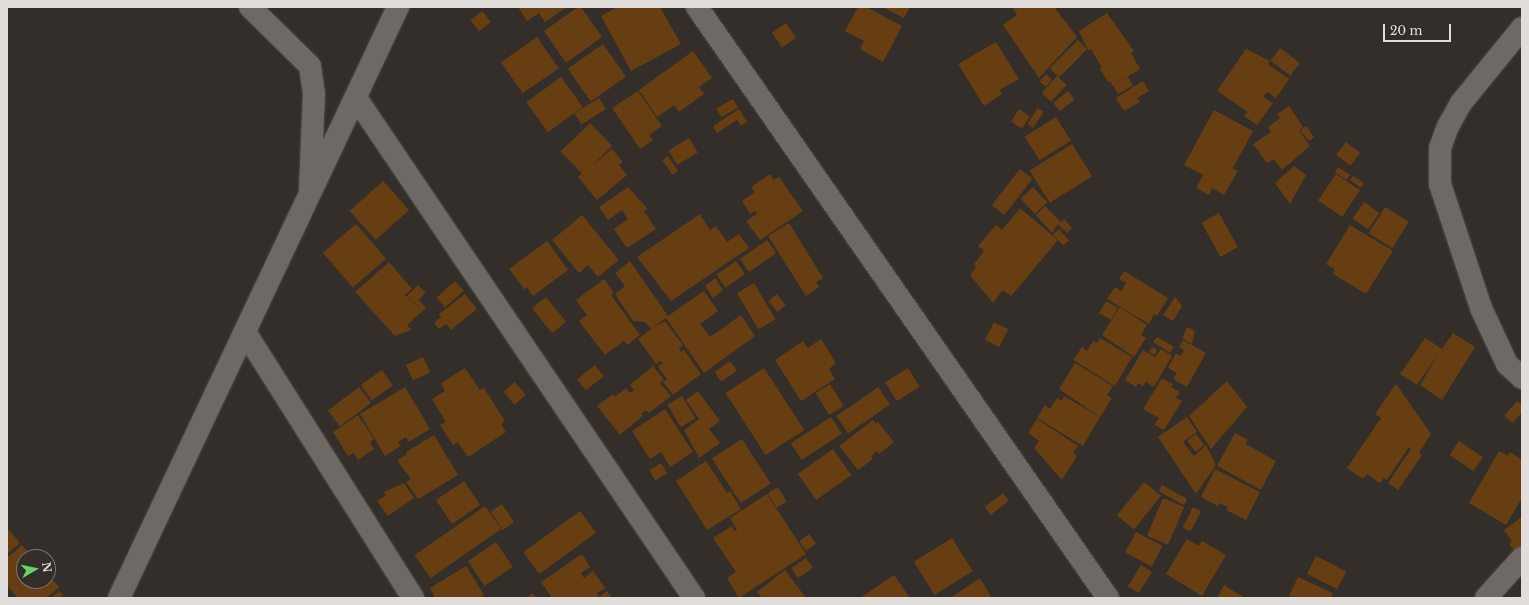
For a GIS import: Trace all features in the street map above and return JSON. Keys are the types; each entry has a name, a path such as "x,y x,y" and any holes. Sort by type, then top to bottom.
{"street":[{"path":"250,7 310,66 314,93 310,196"},
{"path":"120,598 398,7"},
{"path":"697,7 1108,598"},
{"path":"1522,28 1461,103 1448,126 1440,148 1440,184 1481,308 1507,364 1522,378"},
{"path":"356,98 694,598"},
{"path":"245,332 413,598"},
{"path":"1486,598 1522,558"}],"building":[{"path":"518,7 567,7 545,22 539,13 527,21"},
{"path":"578,7 581,7 602,37 566,63 544,31"},
{"path":"617,7 660,7 681,44 631,71 601,16"},
{"path":"858,7 866,7 902,26 883,62 860,49 864,41 845,31"},
{"path":"882,7 910,7 904,18"},
{"path":"1012,7 1054,7 1077,37 1039,78 1003,25 1017,15"},
{"path":"482,11 491,22 479,31 470,20"},
{"path":"1107,13 1134,51 1131,53 1140,69 1113,86 1110,81 1108,82 1100,69 1102,68 1091,49 1088,50 1079,31"},
{"path":"786,23 796,38 782,47 772,33"},
{"path":"537,37 559,68 523,93 501,62"},
{"path":"1078,40 1087,49 1059,77 1050,68"},
{"path":"996,42 1019,79 1000,90 1002,94 984,106 958,64"},
{"path":"603,44 626,77 591,101 568,69"},
{"path":"1280,48 1300,63 1290,76 1270,61"},
{"path":"1246,49 1270,61 1268,64 1289,79 1276,98 1267,92 1263,97 1273,103 1257,125 1244,116 1248,112 1217,91"},
{"path":"693,51 712,78 699,87 704,94 679,112 674,105 657,117 639,90"},
{"path":"1046,74 1052,79 1046,87 1040,82"},
{"path":"1057,76 1067,85 1051,102 1042,93"},
{"path":"561,77 583,107 548,132 526,102"},
{"path":"1128,77 1133,86 1118,94 1113,85"},
{"path":"1143,81 1149,91 1137,98 1140,102 1124,111 1116,98"},
{"path":"638,91 662,126 649,135 653,140 640,149 612,108"},
{"path":"1068,91 1075,100 1060,111 1053,103"},
{"path":"599,98 606,109 581,124 574,113"},
{"path":"733,99 738,108 721,117 716,108"},
{"path":"1289,106 1303,127 1299,130 1310,146 1282,170 1274,159 1267,163 1253,144 1271,132 1268,127 1280,118 1277,114"},
{"path":"1038,108 1044,112 1033,128 1027,124"},
{"path":"739,109 747,122 741,126 737,120 717,133 713,126"},
{"path":"1019,109 1030,116 1022,129 1011,122"},
{"path":"1214,110 1253,131 1233,168 1238,171 1224,195 1212,188 1209,195 1196,188 1203,175 1184,165"},
{"path":"1056,117 1071,141 1039,160 1025,137"},
{"path":"590,123 612,146 583,174 561,151"},
{"path":"1306,126 1314,137 1309,141 1300,130"},
{"path":"689,138 698,153 677,165 668,150"},
{"path":"1346,142 1360,153 1350,166 1336,155"},
{"path":"1072,144 1092,176 1050,203 1030,170"},
{"path":"612,149 623,162 619,165 627,175 597,200 578,177"},
{"path":"668,156 678,171 672,175 662,160"},
{"path":"1294,166 1306,175 1290,204 1275,183"},
{"path":"1338,167 1350,175 1346,180 1335,172"},
{"path":"1020,169 1033,179 1004,215 992,205"},
{"path":"770,174 774,180 779,177 803,211 760,240 746,221 757,214 755,211 750,214 742,201 755,192 751,187"},
{"path":"1336,174 1360,190 1342,217 1318,201"},
{"path":"1353,176 1364,183 1361,188 1350,180"},
{"path":"383,181 409,210 376,240 350,211"},
{"path":"628,187 648,209 644,211 656,229 627,248 614,229 628,219 622,210 608,220 599,207"},
{"path":"1033,187 1047,202 1035,214 1021,199"},
{"path":"1364,202 1380,213 1368,229 1353,218"},
{"path":"1045,206 1061,222 1064,219 1072,228 1067,233 1058,224 1052,233 1036,215"},
{"path":"1385,207 1409,222 1392,248 1369,233"},
{"path":"1020,208 1058,240 1011,296 1003,290 993,303 970,275 976,267 974,264 984,251 978,246 996,225 1002,230"},
{"path":"1219,213 1238,247 1220,257 1202,223"},
{"path":"700,214 710,230 716,226 727,242 739,234 749,248 671,301 637,257"},
{"path":"582,215 619,260 598,277 588,265 579,273 552,240"},
{"path":"789,223 823,278 816,282 819,287 806,296 768,236"},
{"path":"356,224 386,259 353,288 323,253"},
{"path":"1350,225 1393,251 1366,294 1333,274 1335,270 1326,264"},
{"path":"1059,229 1069,240 1063,246 1053,234"},
{"path":"767,240 776,253 749,272 740,259"},
{"path":"547,241 568,270 533,296 527,287 525,290 509,269"},
{"path":"630,261 668,316 704,291 718,311 700,324 710,337 741,315 755,336 704,373 666,318 652,328 665,321 683,345 679,348 681,352 684,350 701,374 673,395 663,382 667,379 658,367 663,363 661,361 656,364 638,339 651,329 645,322 633,321 615,294 625,286 615,273"},
{"path":"736,261 745,274 726,288 716,275"},
{"path":"389,262 412,289 405,295 414,304 419,300 426,308 407,325 411,330 395,336 355,292"},
{"path":"1124,271 1168,298 1157,316 1154,314 1149,324 1107,299 1115,287 1121,291 1126,283 1119,279"},
{"path":"715,278 723,290 713,298 705,286"},
{"path":"604,279 614,293 611,295 640,335 627,345 624,341 605,355 579,321 587,315 576,300"},
{"path":"455,281 464,291 445,307 436,298"},
{"path":"754,283 776,319 758,329 737,293"},
{"path":"418,285 426,293 414,304 407,296"},
{"path":"465,294 477,309 451,330 446,324 439,329 434,323 441,317 439,314"},
{"path":"777,294 786,305 777,312 768,301"},
{"path":"546,297 566,322 552,333 532,308"},
{"path":"1175,297 1182,306 1173,321 1163,315"},
{"path":"1106,301 1118,308 1111,320 1099,313"},
{"path":"1120,307 1147,325 1141,335 1146,338 1134,357 1102,335"},
{"path":"994,322 1008,329 999,347 985,340"},
{"path":"1187,327 1195,331 1192,344 1182,338"},
{"path":"1453,333 1475,347 1442,400 1420,385 1439,353 1417,385 1400,374 1425,338 1442,349"},
{"path":"1157,337 1174,347 1170,353 1153,342"},
{"path":"1100,338 1132,357 1115,386 1073,360 1082,347 1087,351 1093,341 1097,343"},
{"path":"821,339 836,363 829,369 835,379 801,401 775,360 803,341 808,348"},
{"path":"1183,340 1206,353 1187,387 1173,379 1177,373 1168,368 1176,353 1181,356 1184,350 1179,347"},
{"path":"1152,347 1157,350 1154,355 1149,352"},
{"path":"1161,349 1172,356 1154,387 1146,382 1143,386 1138,383 1136,387 1125,380 1143,350 1155,357"},
{"path":"423,357 430,372 413,380 406,365"},
{"path":"730,361 737,371 721,382 714,372"},
{"path":"1075,363 1113,386 1107,395 1112,398 1100,417 1059,389"},
{"path":"595,365 604,376 586,390 577,379"},
{"path":"653,366 664,380 660,383 671,396 649,413 646,410 641,414 643,416 620,435 597,406 613,394 615,397 626,388 630,393 634,390 630,385"},
{"path":"465,368 480,390 484,388 505,421 501,424 506,432 468,457 458,442 453,445 440,425 446,422 432,399 445,391 441,383"},
{"path":"764,368 804,430 766,455 725,393"},
{"path":"908,368 920,387 897,401 885,382"},
{"path":"382,370 393,386 372,400 361,385"},
{"path":"1162,378 1173,384 1171,387 1180,392 1176,398 1182,401 1164,430 1154,425 1159,418 1143,409"},
{"path":"1227,381 1247,407 1211,449 1189,416"},
{"path":"515,382 526,395 514,405 504,392"},
{"path":"830,384 844,406 829,415 816,393"},
{"path":"1396,384 1431,434 1419,453 1422,455 1398,490 1388,483 1411,449 1409,447 1387,480 1384,478 1380,483 1367,474 1363,479 1347,468 1381,418 1375,414"},
{"path":"359,387 371,403 340,426 328,410"},
{"path":"405,387 430,429 409,442 406,437 398,442 401,446 385,456 360,414"},
{"path":"878,387 890,404 848,433 836,416"},
{"path":"698,391 720,421 709,429 720,443 699,458 684,430 699,419 686,400"},
{"path":"682,396 695,418 681,427 667,405"},
{"path":"1064,396 1100,417 1083,446 1037,418 1045,405 1050,409 1057,398 1062,401"},
{"path":"1517,401 1522,404 1522,412 1513,423 1504,416"},
{"path":"665,409 693,452 670,467 661,452 650,459 632,431"},
{"path":"358,415 374,439 370,442 374,449 358,460 354,453 348,456 333,432"},
{"path":"831,417 842,434 802,460 791,443"},
{"path":"1187,417 1197,432 1183,442 1194,456 1206,445 1216,465 1196,494 1158,437"},
{"path":"1037,419 1078,446 1073,453 1077,456 1062,480 1034,448 1039,441 1028,433"},
{"path":"873,420 876,424 878,422 894,442 879,454 877,451 871,456 873,459 858,470 839,446"},
{"path":"1235,433 1248,440 1246,444 1276,461 1261,490 1217,466"},
{"path":"1196,434 1204,445 1195,452 1187,440"},
{"path":"434,435 458,475 418,499 406,482 411,479 397,460 407,454 406,452"},
{"path":"742,439 771,483 741,503 712,459"},
{"path":"1459,441 1483,457 1474,471 1449,455"},
{"path":"833,449 851,475 816,500 798,474"},
{"path":"1499,451 1508,456 1510,452 1522,460 1522,498 1506,525 1469,503"},
{"path":"706,461 727,493 730,491 741,509 707,530 676,481"},
{"path":"661,463 667,473 655,480 649,470"},
{"path":"1215,469 1260,492 1246,520 1226,510 1228,507 1219,503 1218,506 1201,497"},
{"path":"464,481 480,505 452,524 436,500"},
{"path":"1144,482 1161,496 1134,529 1117,515"},
{"path":"404,483 414,498 388,516 377,501 386,495 384,492"},
{"path":"1162,485 1187,499 1184,505 1159,491"},
{"path":"778,487 787,502 776,508 768,493"},
{"path":"1003,493 1009,501 991,515 985,507"},
{"path":"767,494 806,554 739,598 727,578 736,572 713,538 732,526 735,531 737,530 730,518"},
{"path":"1163,498 1184,507 1168,545 1147,536"},
{"path":"502,504 514,522 503,530 490,512"},
{"path":"485,506 501,529 431,578 415,555"},
{"path":"1193,507 1201,511 1191,532 1183,527"},
{"path":"580,511 596,533 539,574 523,552"},
{"path":"1522,517 1522,561 1509,544 1512,541 1504,530"},
{"path":"9,530 20,543 7,554 7,532"},
{"path":"1136,532 1162,546 1152,566 1125,552"},
{"path":"809,534 816,544 806,551 799,541"},
{"path":"952,538 973,571 935,595 914,562"},
{"path":"1187,539 1199,546 1202,541 1226,555 1202,596 1166,574"},
{"path":"496,542 513,567 485,586 468,561"},
{"path":"22,545 25,549 17,549"},
{"path":"16,550 16,589 56,589 56,584 59,587 47,598 18,598 7,586 7,558"},
{"path":"582,554 590,567 581,573 584,578 593,571 605,588 597,593 599,597 607,591 612,598 552,598 541,582"},
{"path":"1316,556 1346,571 1337,589 1307,574"},
{"path":"806,558 813,568 798,578 791,568"},
{"path":"1141,565 1152,572 1139,593 1128,586"},
{"path":"466,566 484,595 480,598 435,598 430,588"},
{"path":"785,570 806,598 762,598 757,592"},
{"path":"894,575 910,598 860,598"},
{"path":"1298,577 1333,593 1331,598 1294,598 1289,596"},
{"path":"980,578 992,598 950,598"},
{"path":"1224,585 1245,598 1217,598"},
{"path":"59,591 63,594 61,598 51,598"},
{"path":"533,593 536,598 526,598"}]}
